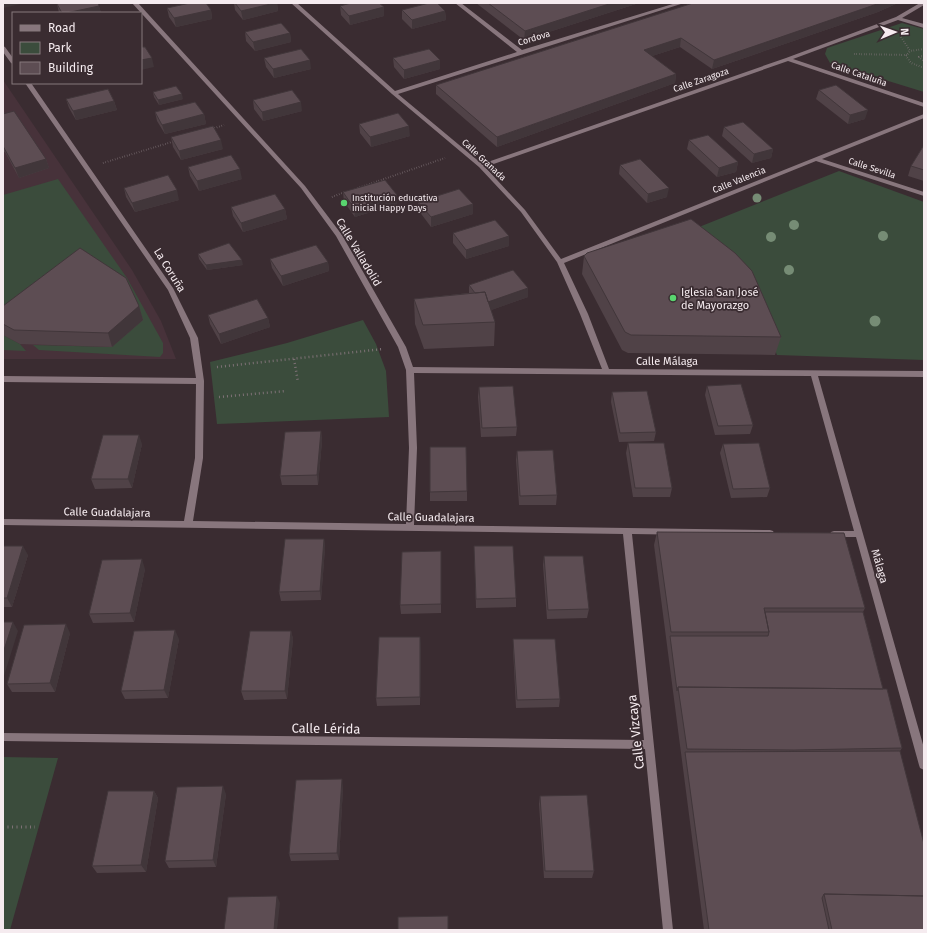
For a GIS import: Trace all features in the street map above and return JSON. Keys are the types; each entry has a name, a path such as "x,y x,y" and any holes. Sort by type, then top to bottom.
{"street":[{"name":"Calle Valladolid","path":"135,3 315,202 340,235 402,347 410,370 413,448 410,528"},
{"name":"Calle Granada","path":"294,3 394,93 480,166 523,211 560,262 584,314 607,372"},
{"path":"458,3 521,52"},
{"name":"Cordova","path":"394,93 681,3"},
{"name":"Calle Zaragoza","path":"480,166 788,59 898,18 924,3"},
{"path":"898,18 924,26"},
{"path":"3,48 12,61"},
{"name":"Calle Cataluña","path":"788,59 924,105"},
{"name":"La Coruña","path":"29,84 172,290 194,338 200,381 199,458 188,525"},
{"name":"Calle Valencia","path":"560,262 924,116"},
{"name":"Calle Sevilla","path":"815,159 924,194"},
{"name":"Calle Málaga","path":"410,370 924,374"},
{"name":"Málaga","path":"814,373 924,765"},
{"path":"3,379 200,381"},
{"name":"Calle Guadalajara","path":"3,522 782,533"},
{"name":"Calle Vizcaya","path":"627,530 668,930"},
{"path":"828,534 859,534"},
{"name":"Calle Lérida","path":"3,737 649,745"}],"path":[{"path":"854,54 907,55 910,51 923,51"},
{"path":"923,51 918,57 924,62"},
{"path":"907,55 908,60 911,63 924,68"},
{"path":"205,131 242,120"},
{"path":"88,168 176,141"},
{"path":"315,202 464,152"},
{"path":"198,369 402,347"},
{"path":"294,359 298,382"},
{"path":"218,397 286,391"},
{"path":"3,827 35,827"}],"shaded area":[{"path":"3,80 132,270 161,321 176,359 3,359"}],"green space":[{"path":"902,23 924,29 924,92 830,63 825,54 827,48"},
{"path":"839,171 924,202 924,360 777,355 757,306 684,233"},
{"path":"58,179 127,278 163,343 163,353 160,357 39,350 33,345 112,347 3,324 3,195"},
{"path":"363,320 376,344 386,371 389,417 217,424 210,362 287,343"},
{"path":"3,335 20,344 26,351 3,350"},
{"path":"3,757 58,758 10,930 3,930"}],"building":[{"path":"98,3 99,6 71,12 61,12 57,4"},
{"path":"190,3 206,3 211,10 174,18 167,8"},
{"path":"235,3 275,3 241,11"},
{"path":"351,3 379,3 384,7 349,16 340,6"},
{"path":"429,3 437,3 445,11 412,20 402,10"},
{"path":"488,3 612,3 525,31"},
{"path":"693,3 880,3 714,60 681,38 644,50 676,74 497,137 436,85"},
{"path":"281,23 290,33 253,42 245,32"},
{"path":"142,47 145,47 152,58 142,60"},
{"path":"301,49 310,60 273,69 264,58"},
{"path":"429,49 440,60 404,70 393,58"},
{"path":"836,85 868,110 850,115 819,90"},
{"path":"176,86 182,94 158,100 153,92"},
{"path":"108,89 114,101 73,111 66,99"},
{"path":"292,90 301,102 262,112 253,100"},
{"path":"195,102 204,114 162,125 155,112"},
{"path":"14,111 46,159 15,168 3,146 3,114"},
{"path":"398,113 409,126 370,137 359,124"},
{"path":"743,122 773,149 754,154 724,127"},
{"path":"213,126 221,140 179,151 171,137"},
{"path":"708,135 738,162 719,168 689,140"},
{"path":"924,145 924,170 911,166"},
{"path":"231,155 240,169 197,181 188,167"},
{"path":"640,159 669,188 648,194 620,165"},
{"path":"168,175 177,190 132,203 124,188"},
{"path":"385,180 397,195 354,208 343,192"},
{"path":"459,189 473,204 431,217 418,202"},
{"path":"275,194 285,209 241,223 231,207"},
{"name":"Iglesia San José de Mayorazgo","path":"691,219 735,253 752,271 781,337 631,335 625,332 584,256 587,253"},
{"path":"495,220 509,236 466,250 453,233"},
{"path":"229,243 242,260 206,265 198,254"},
{"path":"316,245 328,262 281,276 270,259"},
{"path":"80,248 126,278 139,306 108,333 14,330 3,324 3,306"},
{"path":"513,270 528,288 488,302 485,292 475,293 469,285"},
{"path":"485,292 495,322 423,325 414,299"},
{"path":"257,299 268,318 219,334 208,315"},
{"path":"741,384 753,425 718,426 707,386"},
{"path":"513,386 517,427 482,428 479,387"},
{"path":"647,391 656,432 620,433 612,392"},
{"path":"321,431 317,475 280,476 285,432"},
{"path":"103,435 139,435 128,479 91,479"},
{"path":"628,443 664,443 672,488 635,488"},
{"path":"759,443 770,488 733,489 723,444"},
{"path":"430,447 466,447 467,491 430,492"},
{"path":"553,450 557,495 520,496 517,451"},
{"path":"657,532 844,533 865,608 764,608 769,632 671,632"},
{"path":"285,539 324,539 320,591 279,592"},
{"path":"3,546 23,546 7,598 3,598"},
{"path":"474,546 513,546 516,598 476,599"},
{"path":"441,551 441,604 400,605 402,552"},
{"path":"544,556 583,556 589,609 548,610"},
{"path":"142,559 130,613 89,614 102,560"},
{"path":"765,612 863,612 883,689 678,687 677,691 670,636 768,636 769,632"},
{"path":"3,622 13,622 3,653"},
{"path":"66,624 50,683 7,684 24,625"},
{"path":"175,630 164,690 121,691 134,631"},
{"path":"250,631 291,631 285,691 241,691"},
{"path":"379,637 420,637 420,697 376,698"},
{"path":"513,639 555,639 560,699 517,700"},
{"path":"678,687 887,689 902,748 794,750 687,749"},
{"path":"900,751 924,844 924,896 824,894 822,898 829,930 709,930 685,752"},
{"path":"342,779 337,853 289,854 296,780"},
{"path":"223,786 213,860 165,861 177,787"},
{"path":"108,791 154,791 141,865 92,866"},
{"path":"587,795 594,871 545,871 540,796"},
{"path":"824,894 924,896 924,930 832,930"},
{"path":"277,896 274,930 224,930 228,897"},
{"path":"448,916 448,930 398,930 398,917"}],"place":[{"name":"Institución educativa inicial Happy Days","path":"344,203"},
{"name":"Iglesia San José de Mayorazgo","path":"673,298"}]}
